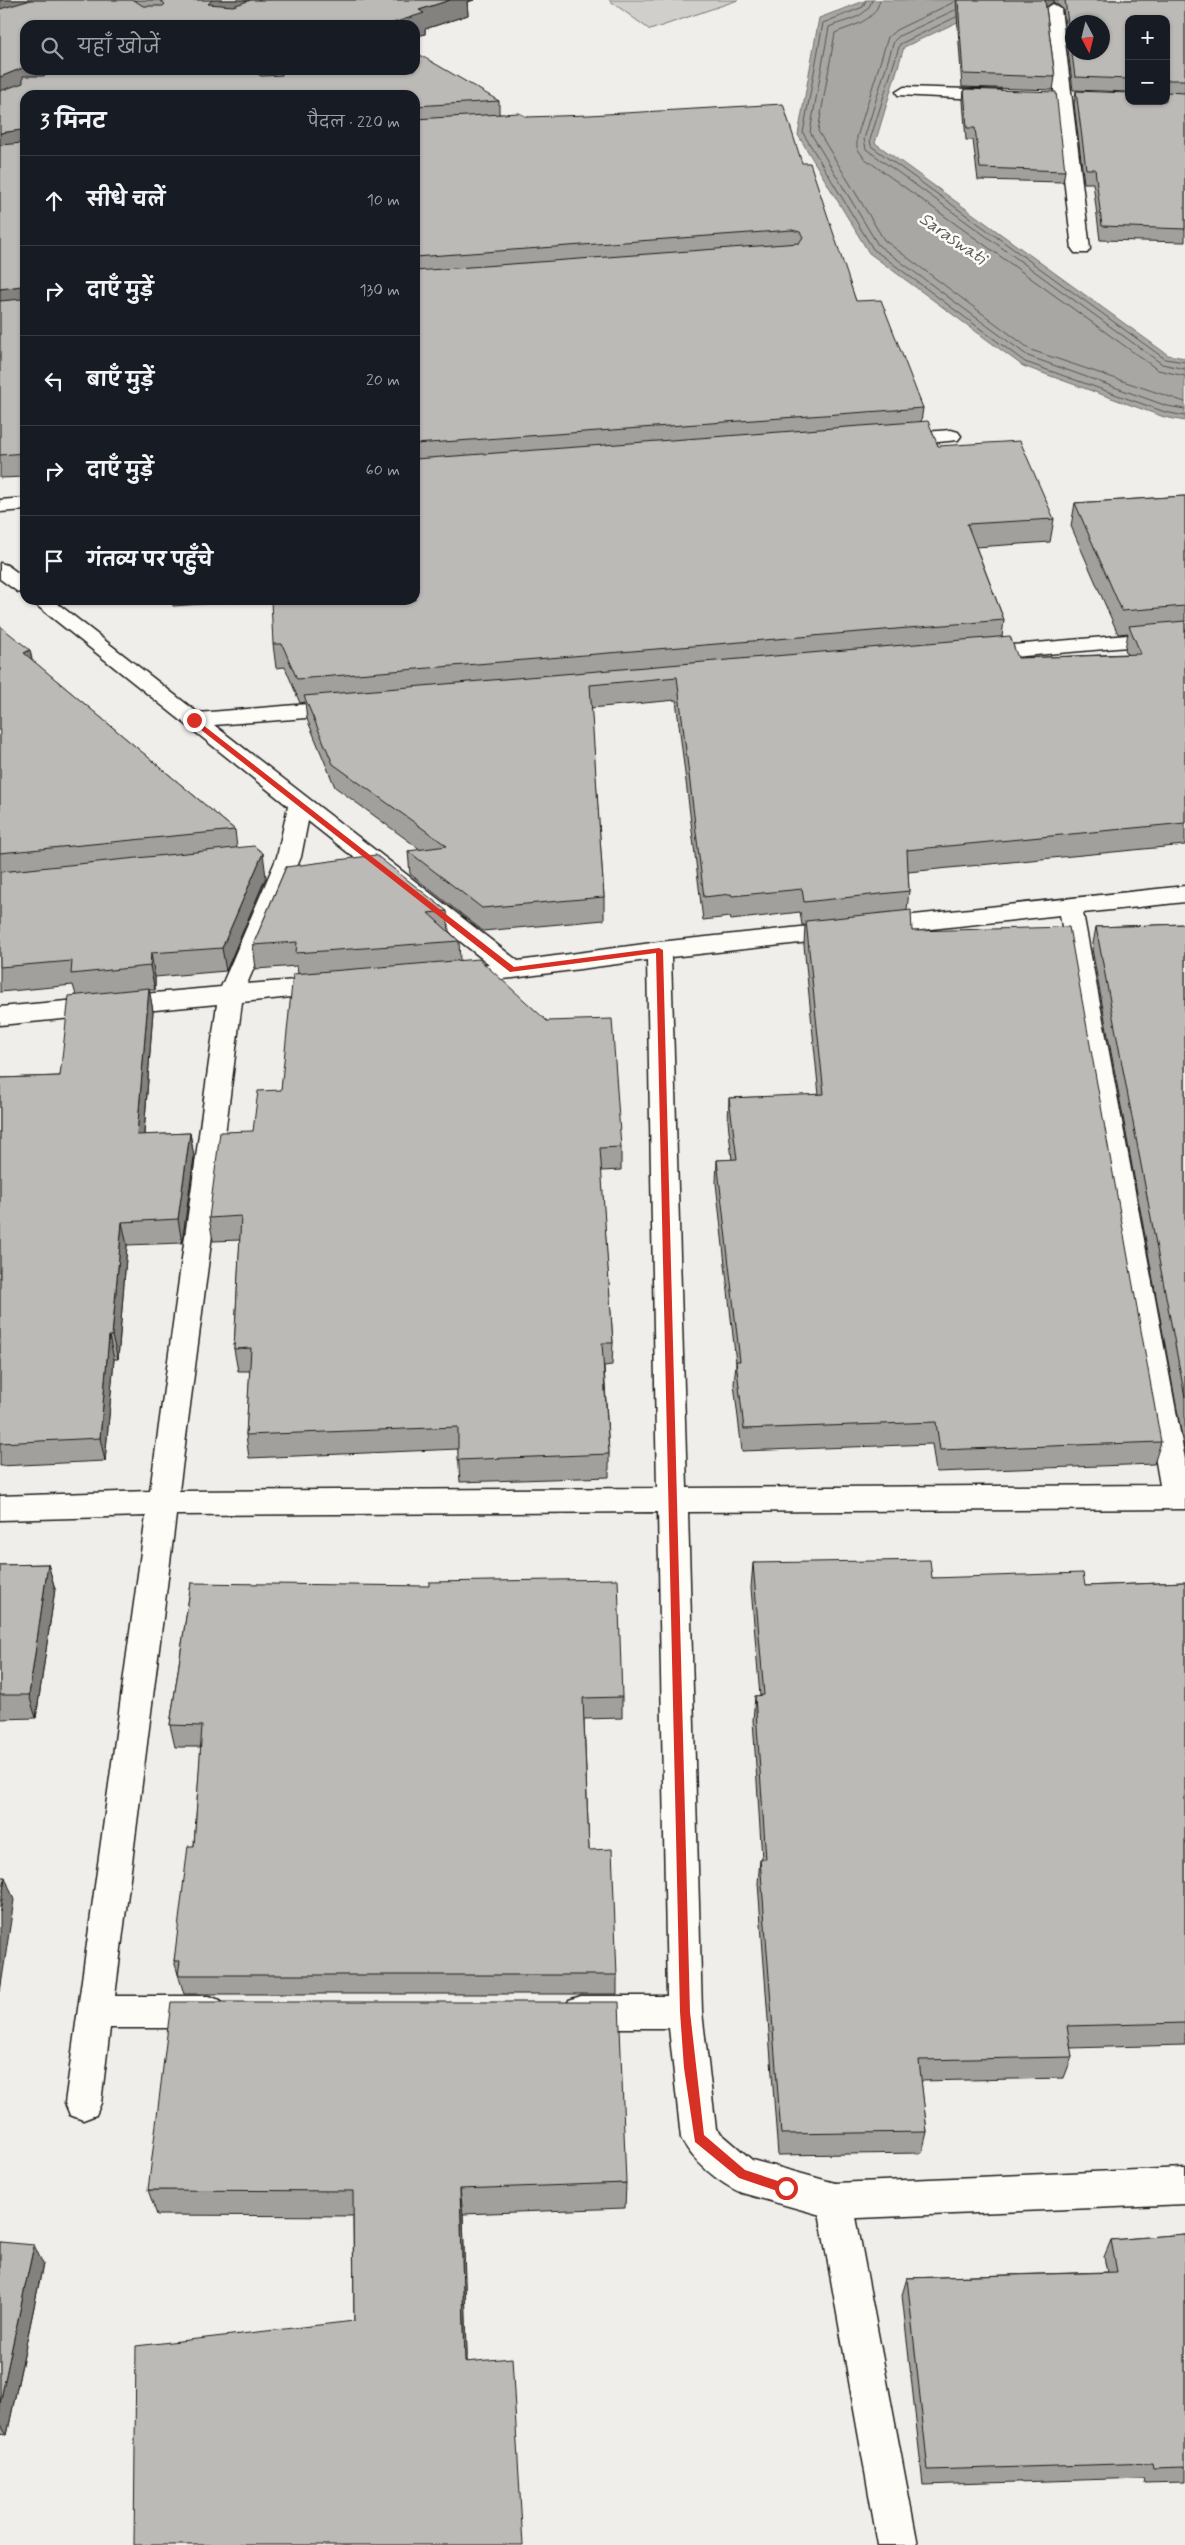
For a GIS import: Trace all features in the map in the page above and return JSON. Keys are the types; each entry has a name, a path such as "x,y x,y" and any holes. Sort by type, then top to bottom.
{"street":[{"path":"1053,9 1057,97 1081,249"},
{"path":"904,92 1012,96"},
{"path":"1057,97 1081,98"},
{"path":"882,441 951,436"},
{"path":"0,506 20,504"},
{"path":"0,569 20,584"},
{"path":"46,605 513,970"},
{"path":"957,656 1185,636"},
{"path":"194,720 362,706"},
{"path":"83,2103 231,992 289,857 300,803"},
{"path":"260,860 289,857"},
{"path":"435,976 513,970 659,950 1185,894"},
{"path":"0,1508 162,1503 673,1501 1181,1496 1070,906"},
{"path":"659,950 685,2012 699,2138 742,2175 835,2201 1185,2186"},
{"path":"0,1016 231,992 348,983"},
{"path":"95,2012 235,2012"},
{"path":"555,2012 685,2012"},
{"path":"835,2201 898,2545"}],"shaded area":[{"path":"609,0 738,0 650,30"}],"water":[{"name":"Saraswati","path":"867,0 1005,0 904,47 875,143 1168,355 1185,358 1185,421 1164,417 1023,366 869,253 798,135 819,18"}],"building":[{"path":"31,0 134,0 143,6 163,6 165,4 159,0 212,0 208,4 233,6 251,0 450,0 419,10 424,13 402,20 20,20 20,69 0,77 0,9"},
{"path":"958,0 1045,0 1055,77 963,74"},
{"path":"1065,0 1185,0 1185,80 1170,80 1170,15 1125,15 1125,79 1075,77 1073,60 1110,60 1110,15 1067,15"},
{"path":"420,55 499,101 420,106 420,90 20,90 20,130 0,133 0,91 23,83 23,76 420,75"},
{"path":"964,89 1056,92 1065,171 980,168 975,128 967,128"},
{"path":"1076,91 1125,93 1125,105 1170,105 1170,92 1185,93 1185,229 1102,226 1095,169 1086,169"},
{"path":"783,104 802,163 810,163 856,301 881,300 923,408 420,444 420,271 799,243 803,237 800,232 792,230 420,257 420,119 519,113 527,117"},
{"path":"20,143 20,286 0,289 0,145"},
{"path":"20,299 20,453 0,455 0,301"},
{"path":"928,421 938,446 1020,441 1054,519 967,524 1004,620 297,679 282,644 273,644 271,605 420,605 420,459"},
{"path":"1185,496 1185,606 1122,611 1075,503"},
{"path":"1185,621 1185,823 907,850 909,891 804,902 802,889 704,897 677,677 590,685 604,897 482,908 408,851 447,846 333,764 304,696 1010,636 1018,658 1141,654 1129,626"},
{"path":"0,626 30,650 24,653 235,830 0,853"},
{"path":"254,846 263,853 222,948 151,953 150,966 71,974 72,961 0,967 0,872"},
{"path":"376,855 447,911 428,913 459,941 296,953 297,942 253,945 286,867"},
{"path":"911,910 912,931 1069,927 1161,1442 940,1450 936,1422 744,1429 736,1361 740,1361 717,1160 737,1159 729,1098 824,1094 806,921"},
{"path":"1185,924 1185,1397 1096,927"},
{"path":"479,959 547,1021 612,1019 621,1147 600,1148 613,1343 602,1343 609,1454 458,1460 458,1427 246,1435 251,1348 234,1349 241,1216 209,1218 220,1132 253,1131 258,1091 281,1090 293,974"},
{"path":"149,988 137,1135 190,1133 178,1219 122,1222 112,1336 109,1336 100,1438 0,1443 0,1078 60,1076 69,996"},
{"path":"930,1560 932,1578 1083,1573 1085,1586 1185,1582 1185,2023 1067,2026 1072,2057 919,2060 927,2132 781,2134 760,1859 766,1859 755,1696 764,1695 753,1563"},
{"path":"48,1564 29,1695 0,1695 0,1565"},
{"path":"618,1579 622,1697 583,1698 589,1850 612,1849 617,1975 178,1975 180,1961 174,1961 188,1846 194,1846 202,1726 170,1725 191,1583 429,1586 429,1582"},
{"path":"0,1877 5,1877 0,1912"},
{"path":"171,2002 619,2002 626,2183 460,2189 465,2362 512,2358 523,2545 134,2545 136,2346 354,2321 353,2191 148,2190"},
{"path":"1185,2234 1185,2467 1153,2468 1152,2463 928,2470 907,2278 1117,2272 1111,2240"},
{"path":"0,2242 34,2245 0,2403"}],"route":[{"path":"194,720 513,970 659,950 685,2012 690,2068 699,2138 742,2175 786,2188"}]}
